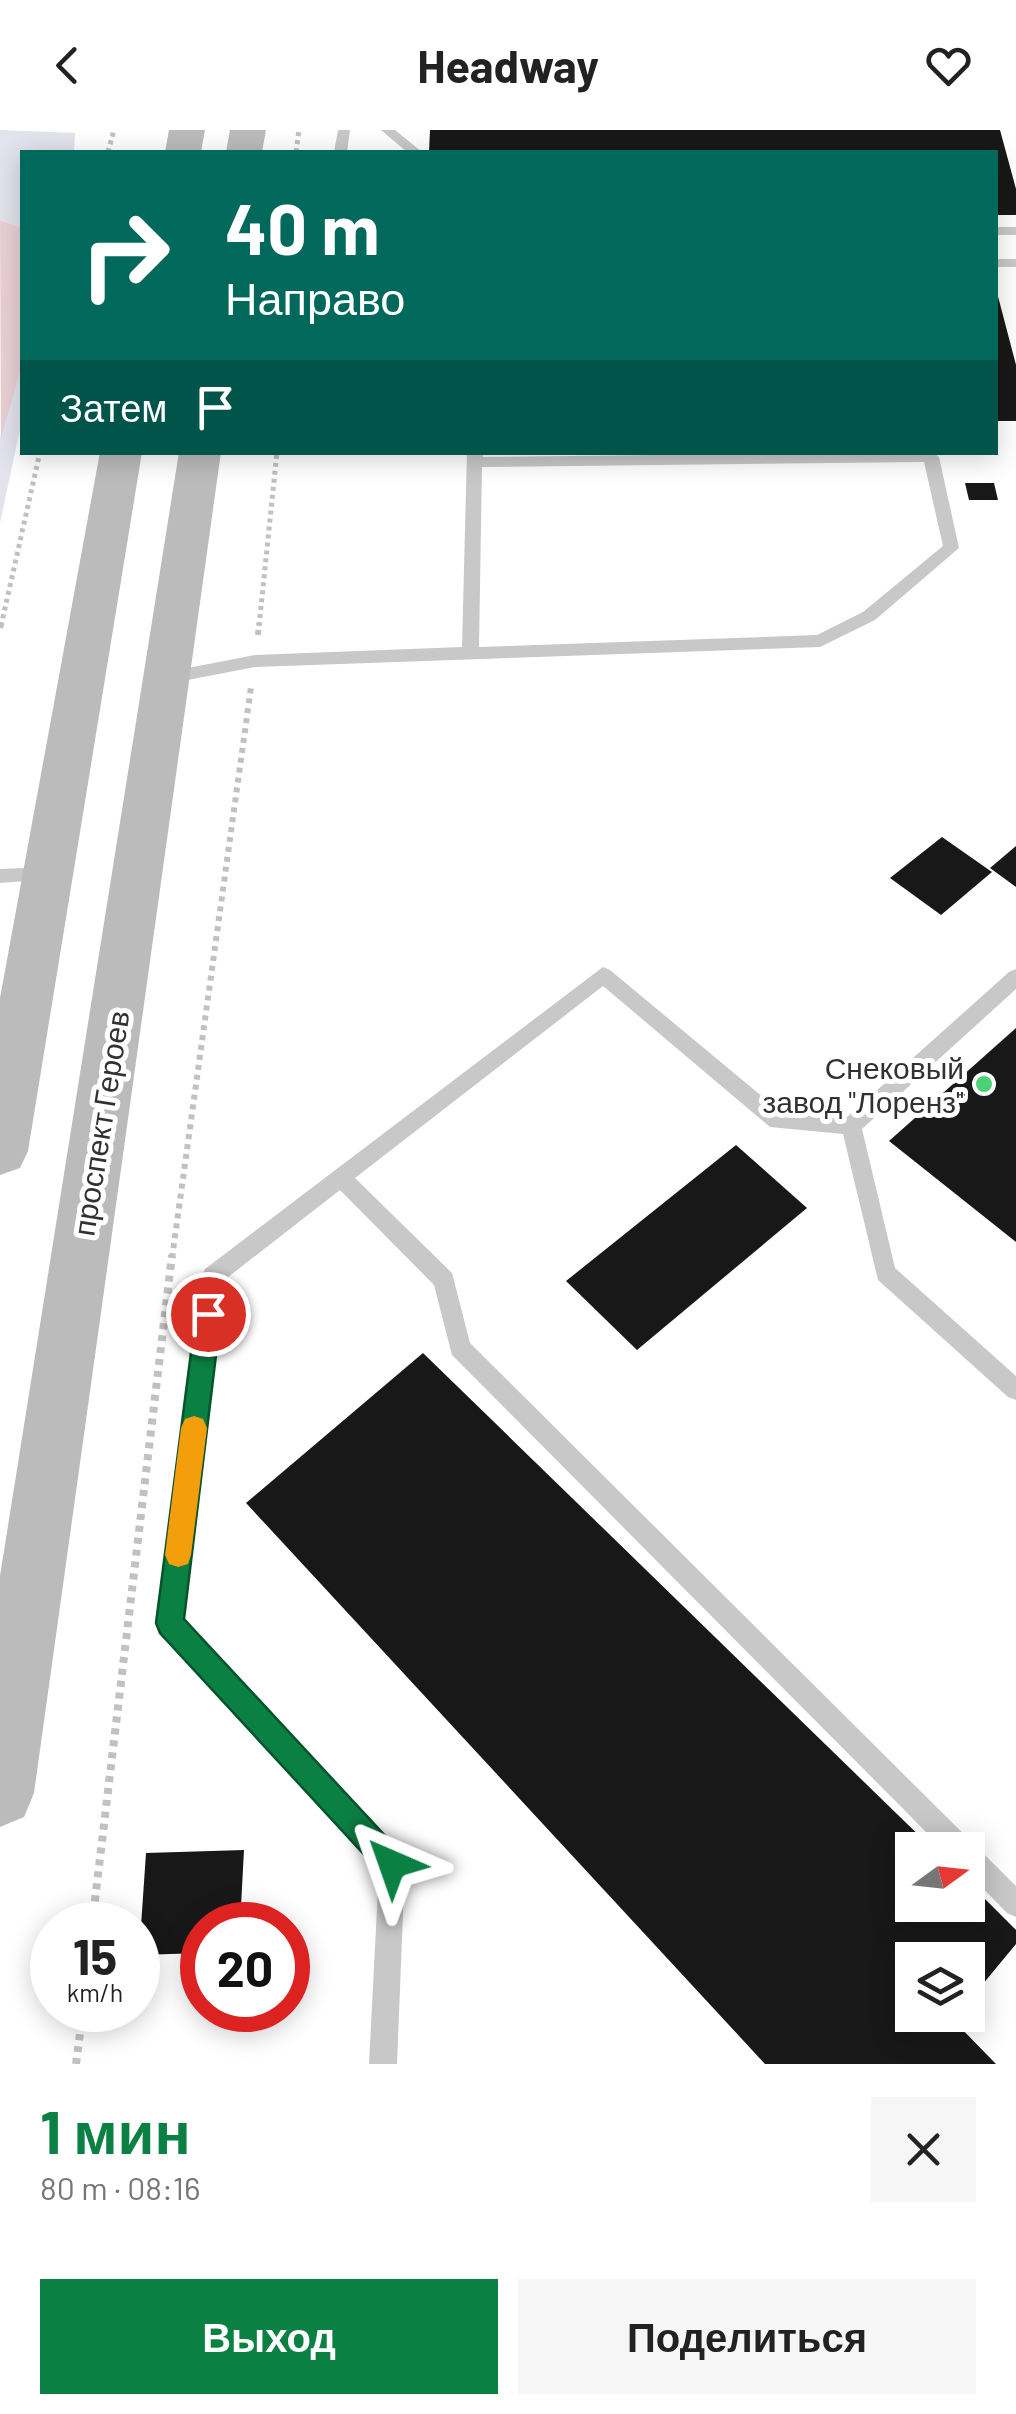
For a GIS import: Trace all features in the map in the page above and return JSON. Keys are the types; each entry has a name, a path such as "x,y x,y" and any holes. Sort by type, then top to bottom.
{"main road":[{"path":"0,1150 120,455"},
{"name":"проспект Героев","path":"0,1793 200,455"}],"lane":[{"path":"387,130 412,150"},
{"path":"167,678 255,661 820,642 870,616 951,548 931,458 475,457 470,653"},
{"path":"0,876 49,874"},
{"path":"383,2064 392,1864 170,1623 213,1276 343,1180 603,976 777,1121 852,1126 1016,977"},
{"path":"852,1126 886,1272 1016,1390"},
{"path":"343,1180 444,1280 460,1348 944,1832"},
{"path":"985,1873 1016,1904"}],"path":[{"path":"0,628 39,455"},
{"path":"95,1902 157,1366 255,661 277,455"},
{"path":"76,2064 80,2032"}],"shaded area":[{"path":"0,130 75,133 74,150 20,150 20,227 0,220"},
{"path":"0,220 20,227 20,372 1,438"},
{"path":"20,372 20,429 0,523 0,438"}],"building":[{"path":"430,130 1000,130 1016,189 1016,215 998,215 998,150 429,150"},
{"path":"998,296 1016,365 1016,421 998,421"},
{"path":"965,483 994,483 998,500 969,500"},
{"path":"942,837 992,872 941,915 890,878"},
{"path":"1016,846 1016,887 990,868"},
{"name":"Снековый завод \"Лоренз\"","path":"1016,1028 1016,1242 889,1141"},
{"path":"736,1145 807,1208 637,1350 566,1281"},
{"path":"423,1353 915,1832 895,1832 895,1922 985,1922 985,1899 1016,1930 1016,1944 985,1981 985,1942 895,1942 895,2032 965,2032 996,2064 765,2064 246,1503"},
{"path":"244,1850 241,1902 180,1902 180,1954 160,1954 160,1902 143,1902 146,1853"}],"slow traffic":[{"path":"178,1555 194,1428"}],"place":[{"name":"Снековый завод \"Лоренз\"","path":"984,1084"}],"route":[{"path":"208,1314 170,1623 392,1864"}]}
